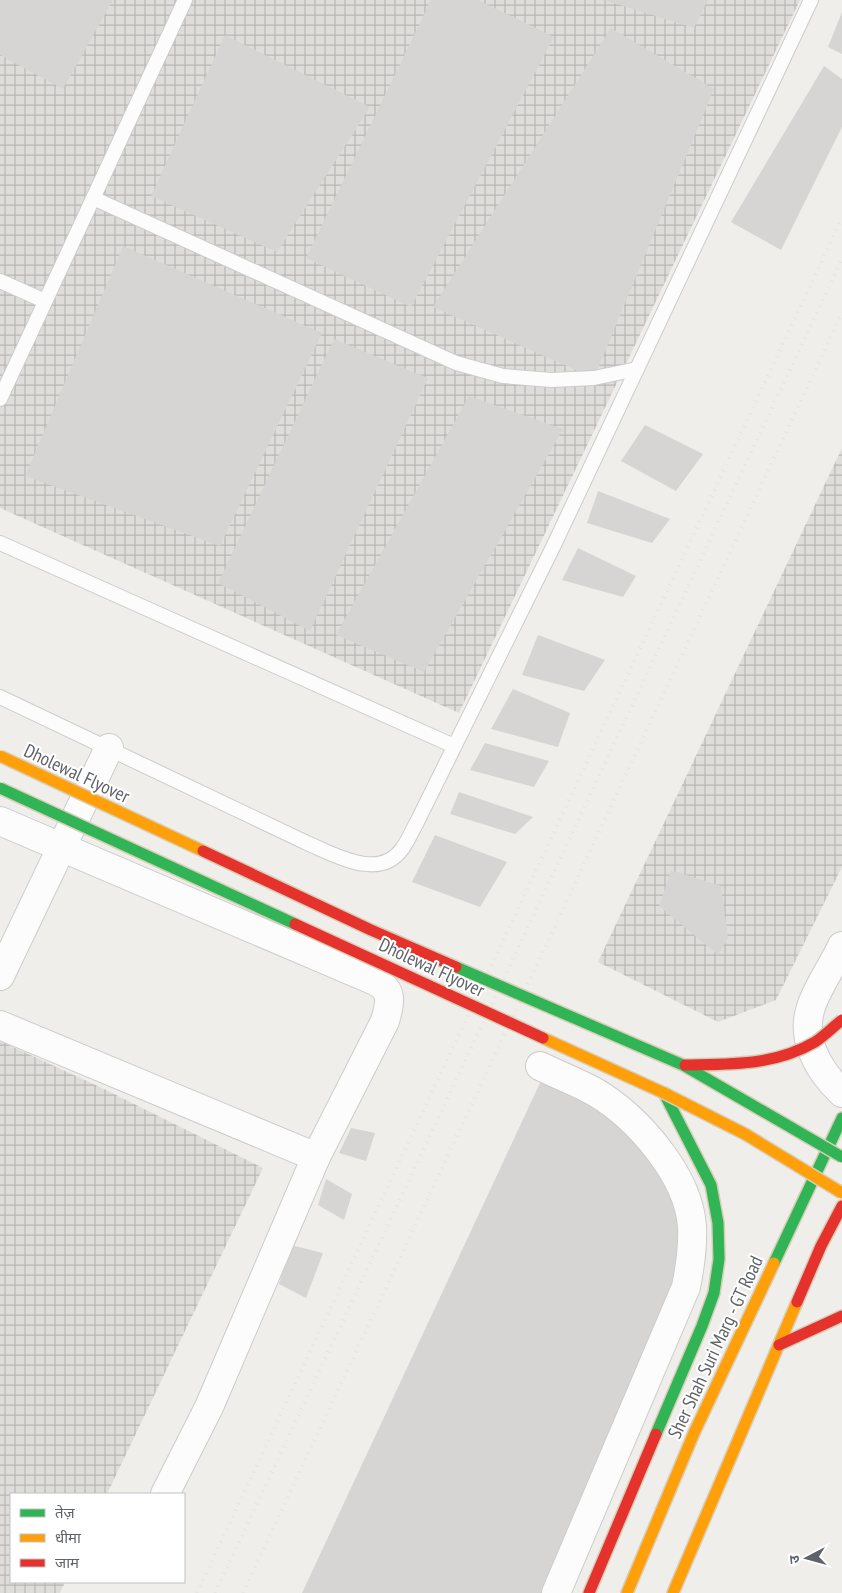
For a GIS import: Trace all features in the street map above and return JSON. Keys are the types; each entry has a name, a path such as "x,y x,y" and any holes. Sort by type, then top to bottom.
{"main road":[{"name":"Dholewal Flyover","path":"0,756 371,930 683,1065 757,1106 842,1157"},
{"name":"Dholewal Flyover","path":"0,788 664,1093 745,1134 842,1193"},
{"path":"683,1065 746,1064 778,1058 815,1042 842,1020"},
{"path":"589,1593 702,1326 714,1293 719,1259 718,1223 711,1185 664,1093"},
{"name":"Sher Shah Suri Marg - GT Road","path":"627,1593 694,1433 804,1210 842,1118"},
{"path":"673,1593 821,1246 827,1224 842,1206"},
{"path":"827,1224 842,1232"},
{"path":"779,1345 842,1316"}],"street":[{"path":"0,976 109,748"},
{"path":"0,821 382,984 389,1000 385,1021 316,1158 209,1407 166,1493"},
{"path":"842,946 812,1005 807,1029 813,1056 829,1081 842,1093"},
{"path":"0,1024 316,1158"},
{"path":"540,1066 595,1093 634,1122 654,1144 678,1178 689,1210 692,1226 691,1262 686,1287 556,1593"}],"lane":[{"path":"0,398 185,0"},
{"path":"0,697 307,843 347,860 368,865 381,864 392,859 402,850 417,822 553,547 811,0"},
{"path":"93,198 456,363 503,376 552,380 594,378 637,369"},
{"path":"0,281 45,301"},
{"path":"0,543 454,746"}],"shaded area":[{"path":"0,0 800,0 459,713 0,508"},
{"path":"842,448 842,867 776,1000 718,1022 598,962"},
{"path":"0,1041 102,1088 263,1168 107,1493 10,1493 10,1583 65,1583 60,1593 0,1593"}],"building":[{"path":"0,0 113,0 63,89 0,55"},
{"path":"431,0 478,0 554,37 411,307 306,258"},
{"path":"604,0 708,0 694,28"},
{"path":"842,12 842,54 828,47"},
{"path":"611,28 714,89 594,378 433,307"},
{"path":"225,35 370,107 277,252 151,196"},
{"path":"824,66 842,79 842,127 781,250 731,222"},
{"path":"123,246 322,333 220,546 25,476"},
{"path":"334,339 428,378 310,631 218,583"},
{"path":"469,396 563,429 424,672 336,635"},
{"path":"645,425 703,454 676,491 621,461"},
{"path":"598,491 670,519 652,543 587,523"},
{"path":"578,548 636,576 623,597 562,580"},
{"path":"538,635 605,660 584,691 522,675"},
{"path":"513,689 570,713 558,747 491,729"},
{"path":"485,743 549,761 534,787 470,770"},
{"path":"459,792 533,817 515,834 450,814"},
{"path":"435,835 507,862 480,907 412,882"},
{"path":"671,870 721,886 728,938 718,955 659,906"},
{"path":"546,1070 656,1136 693,1238 541,1593 302,1593"},
{"path":"351,1128 375,1133 366,1161 339,1153"},
{"path":"326,1179 352,1194 344,1220 318,1205"},
{"path":"291,1245 323,1253 306,1298 279,1284"}],"railway":[{"path":"197,1593 842,218"},
{"path":"215,1593 842,259"},
{"path":"243,1593 842,313"}],"traffic: fast":[{"path":"0,788 295,924"},
{"path":"456,967 683,1065 842,1157"},
{"path":"656,1434 714,1293 719,1259 718,1223 711,1185 664,1093"},
{"path":"774,1263 842,1118"}],"traffic: slow":[{"path":"0,756 203,851"},
{"path":"543,1038 664,1093 745,1134 842,1193"},
{"path":"627,1593 694,1433 774,1263"},
{"path":"673,1593 797,1302"}],"traffic: jam":[{"path":"203,851 371,930 456,967"},
{"path":"295,924 543,1038"},
{"path":"685,1065 752,1062 784,1056 815,1042 842,1020"},
{"path":"797,1302 821,1246 842,1206"},
{"path":"779,1345 842,1316"},
{"path":"589,1593 656,1434"}]}
